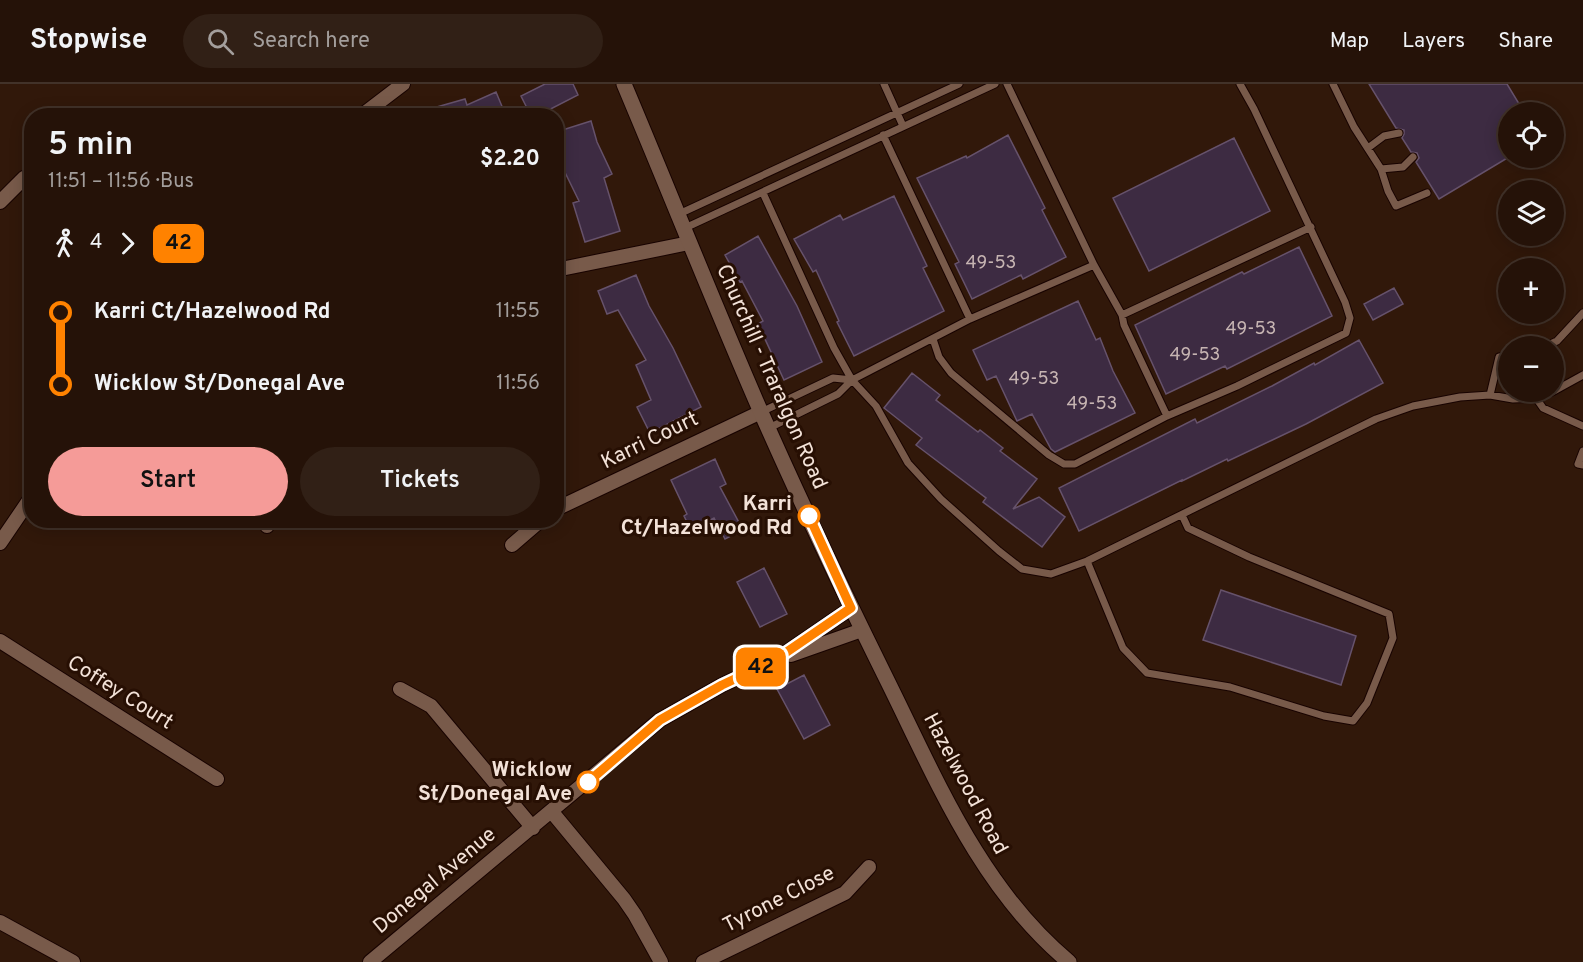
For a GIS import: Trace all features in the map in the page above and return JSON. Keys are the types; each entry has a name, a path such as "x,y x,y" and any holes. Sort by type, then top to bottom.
{"main road":[{"path":"624,84 684,228"},
{"name":"Churchill - Traralgon Road","path":"684,228 761,412 851,608"},
{"name":"Hazelwood Road","path":"851,608 950,808 975,853 1004,896 1069,962"}],"street":[{"path":"371,108 402,84"},
{"path":"0,202 24,178"},
{"path":"564,267 684,228"},
{"name":"Karri Court","path":"564,505 761,412"},
{"path":"0,543 24,508"},
{"path":"512,545 532,528"},
{"name":"Donegal Avenue","path":"371,962 660,720 722,685 775,660 851,608"},
{"path":"775,660 862,630"},
{"name":"Coffey Court","path":"0,641 217,779"},
{"path":"400,689 431,706 533,828"},
{"path":"552,812 624,899 661,962"},
{"name":"Tyrone Close","path":"703,962 845,893 869,867"},
{"path":"0,922 73,962"}],"lane":[{"path":"884,84 903,126"},
{"path":"684,228 869,126 959,84"},
{"path":"684,228 995,84"},
{"path":"1007,84 1094,265 1122,315 1124,325 1167,416"},
{"path":"933,339 939,357 951,373 1049,455 1064,464 1075,464 1167,416 1247,381 1346,333 1350,318 1348,310 1311,227 1240,84"},
{"path":"1333,84 1354,127 1381,169 1396,206 1427,193"},
{"path":"914,106 919,119"},
{"path":"869,126 880,137 970,319"},
{"path":"1368,148 1383,136 1399,133"},
{"path":"1381,169 1403,167 1413,157"},
{"path":"763,193 834,348 852,380 876,406 908,463 941,499 999,551 1023,568 1051,574 1087,561 1376,419 1413,406 1460,397 1498,396"},
{"path":"1122,315 1311,227"},
{"path":"769,428 838,394 852,380 970,319 1094,265"},
{"path":"1561,336 1583,313"},
{"path":"1491,395 1498,362"},
{"path":"1564,385 1583,375"},
{"path":"761,412 833,378 852,380"},
{"path":"1539,402 1543,408 1583,426"},
{"path":"1583,450 1578,464 1583,465"},
{"path":"1087,561 1123,648 1147,673 1230,687 1324,716 1353,721 1367,703 1393,638 1389,614 1366,607 1198,533 1188,528 1182,515"}],"building":[{"path":"545,84 573,84 578,95 553,108 527,108 521,96"},
{"path":"1369,84 1507,84 1518,102 1498,102 1498,164 1439,199 1416,162 1419,158 1417,153 1411,152 1402,138 1404,130 1396,128"},
{"path":"496,92 503,108 433,108 465,99 467,105"},
{"path":"591,121 597,142 612,174 604,178 620,231 585,242 573,203 579,201 564,170 564,129"},
{"path":"1008,135 1045,208 1042,210 1066,257 1023,279 1021,275 972,299 955,264 959,262 917,178 966,156 967,158"},
{"path":"1234,138 1270,211 1149,271 1113,198"},
{"path":"894,196 927,266 923,268 944,311 854,356 837,322 839,321 816,270 813,272 794,239 840,215 843,220"},
{"path":"758,236 797,306 822,362 784,380 758,324 763,321 725,255"},
{"path":"1299,247 1332,316 1227,369 1225,366 1166,394 1135,325 1242,272 1244,274"},
{"path":"636,275 649,306 673,348 701,407 650,433 637,407 651,400 636,365 646,360 618,310 607,314 598,291"},
{"path":"1394,288 1403,304 1373,320 1364,304"},
{"path":"1078,301 1096,340 1100,338 1113,371 1135,413 1055,452 1051,449 1032,414 1017,421 996,376 987,380 973,350"},
{"path":"1359,340 1383,383 1306,424 1182,480 1079,531 1059,488 1195,419 1197,423 1314,363 1315,365"},
{"path":"912,373 940,395 936,400 978,432 980,430 1003,448 1000,451 1037,479 1013,509 1039,497 1065,517 1042,547 983,502 986,498 916,445 922,438 884,408"},
{"path":"715,459 726,484 720,487 743,530 725,539 714,518 691,530 684,516 687,514 671,480"},
{"path":"764,568 787,614 760,627 737,582"},
{"path":"1221,590 1356,636 1341,685 1203,640"},
{"path":"804,675 830,725 804,739 777,689"}],"bus line":[{"name":"42","path":"588,782 660,720 722,685 775,660 851,608 809,516"}],"place":[{"name":"Karri Ct/Hazelwood Rd","path":"809,516"},
{"name":"Wicklow St/Donegal Ave","path":"588,782"}]}
